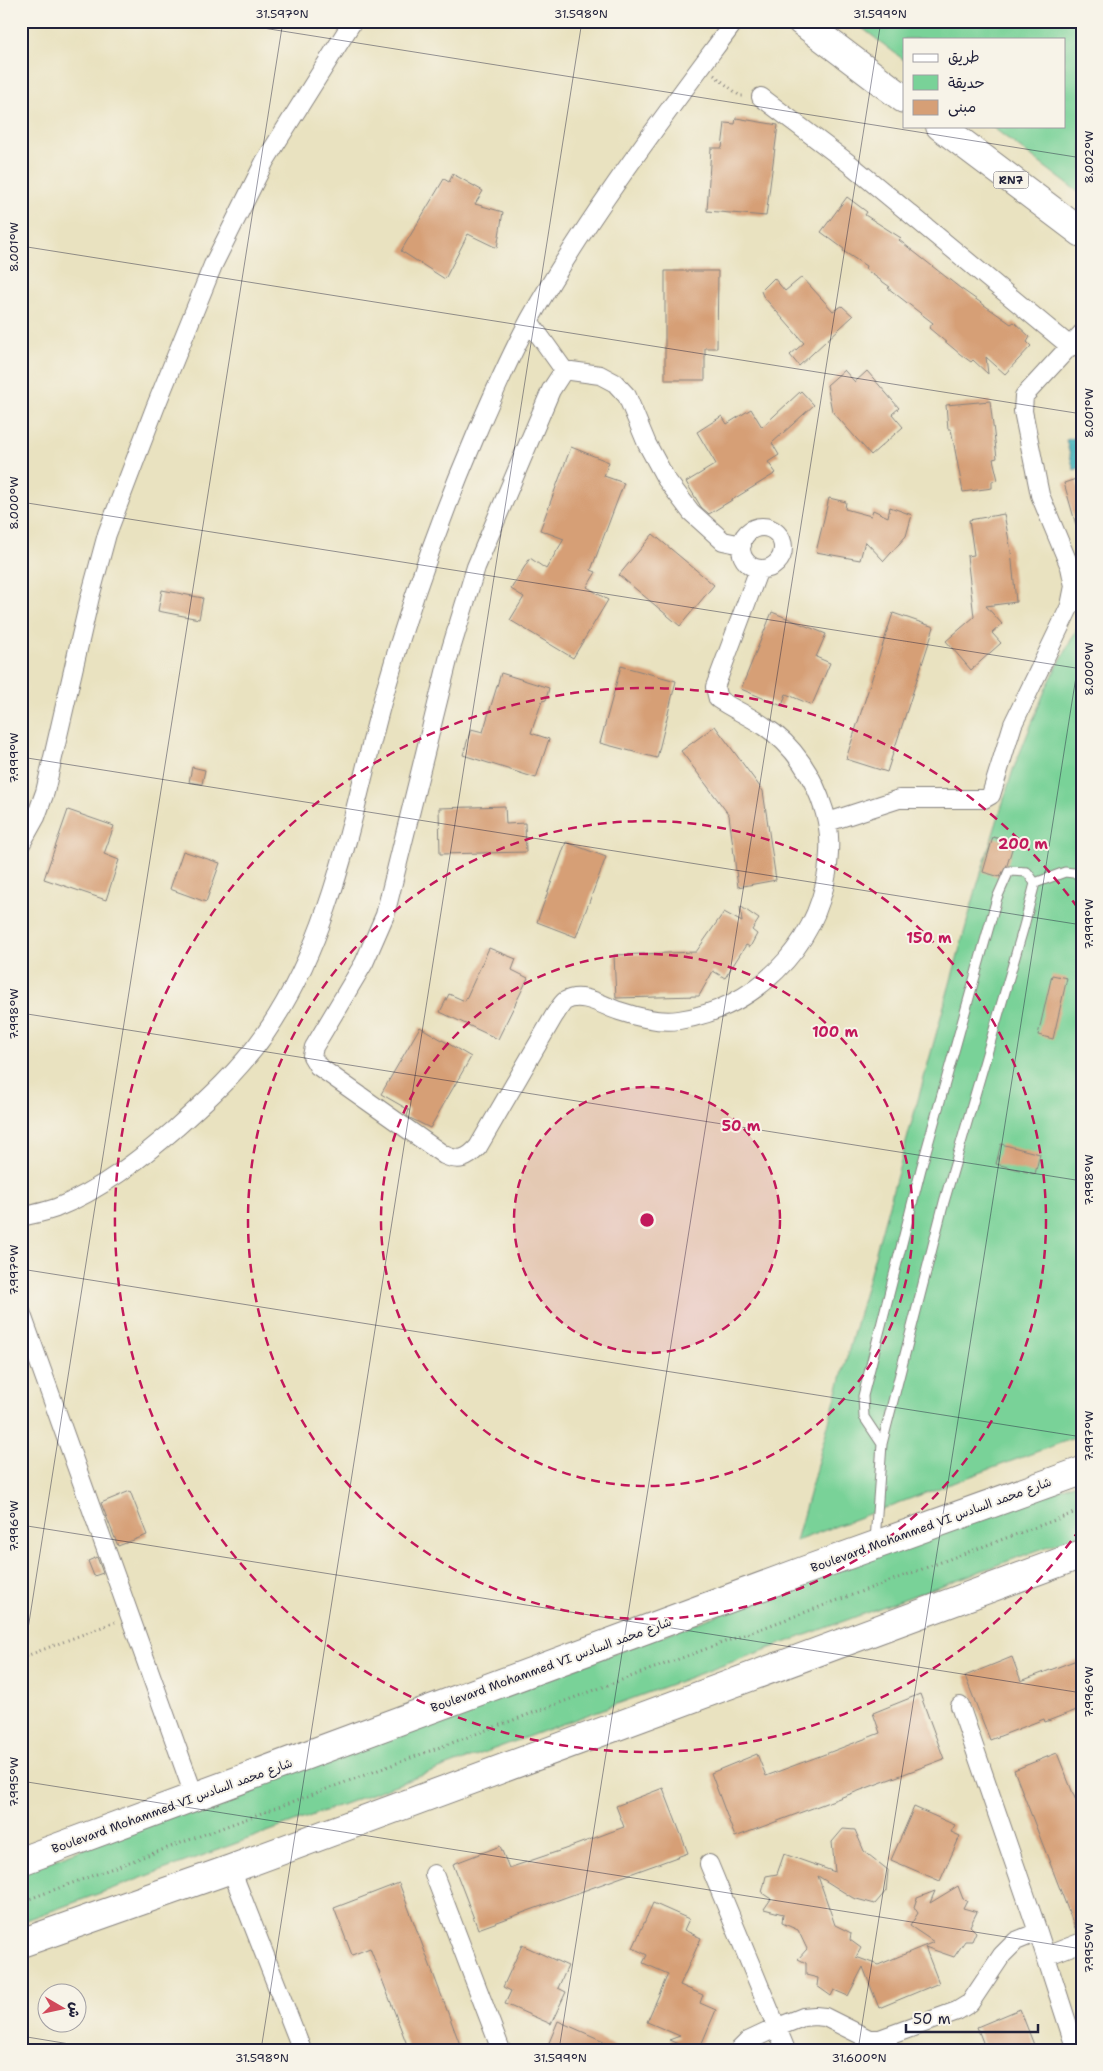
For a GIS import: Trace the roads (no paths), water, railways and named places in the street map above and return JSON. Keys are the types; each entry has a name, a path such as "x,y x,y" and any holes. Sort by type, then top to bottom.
{"main road":[{"path":"801,21 903,99"},
{"name":"RN7","path":"943,128 1082,234"},
{"name":"Boulevard Mohammed VI شارع محمد السادس","path":"21,1861 1082,1471"},
{"path":"21,1943 231,1869 1082,1554"}],"street":[{"path":"21,844 36,818 45,792 85,615 107,534 155,408 213,265 265,161 353,21"},
{"path":"21,1217 56,1208 121,1172 155,1146 235,1072 266,1034 300,977 337,882 383,699 406,619 475,436 529,320 623,172 734,21"},
{"path":"760,96 851,164 1076,340 1024,396 1023,411 1040,495 1070,567 1074,586 1070,606 1013,724 991,795 984,799 899,799 828,822"},
{"path":"529,320 564,370 600,375 615,383 626,396 647,444 666,479 691,512 723,541 742,544"},
{"path":"564,370 551,390 476,567 442,680 385,914 364,963 314,1047 312,1056 318,1066 444,1155 454,1160 462,1160 478,1147 554,1016 565,1001 575,998 590,1000 620,1012 653,1019 677,1020 731,1004 767,981 786,961 804,936 818,911 830,849 828,822 819,793 789,747 765,726 718,699 715,694 715,687 759,569"},
{"path":"766,527 776,531 782,540 783,551 779,561 770,568 759,569 749,564 743,555 742,544 746,534 755,528 766,527"},
{"path":"21,1312 195,1798"},
{"path":"960,1706 1038,1932 1076,2050"},
{"path":"709,1864 786,2050"},
{"path":"231,1869 302,2050"},
{"path":"434,1874 500,2050"},
{"path":"739,2050 748,2041 803,2017 825,2017 870,2040 880,2039 957,2011 970,2003 1002,1954 1016,1941 1038,1932"},
{"path":"1046,1956 1082,1942"}],"lane":[{"path":"882,1444 864,1417 863,1396 921,1169 997,898 1009,871 1027,872 1035,883"},
{"path":"1035,883 1064,872 1082,874"},
{"path":"874,1546 882,1444 944,1202 1001,1009 1035,883"}],"water":[{"path":"1082,436 1082,467 1074,470 1066,440"}]}
